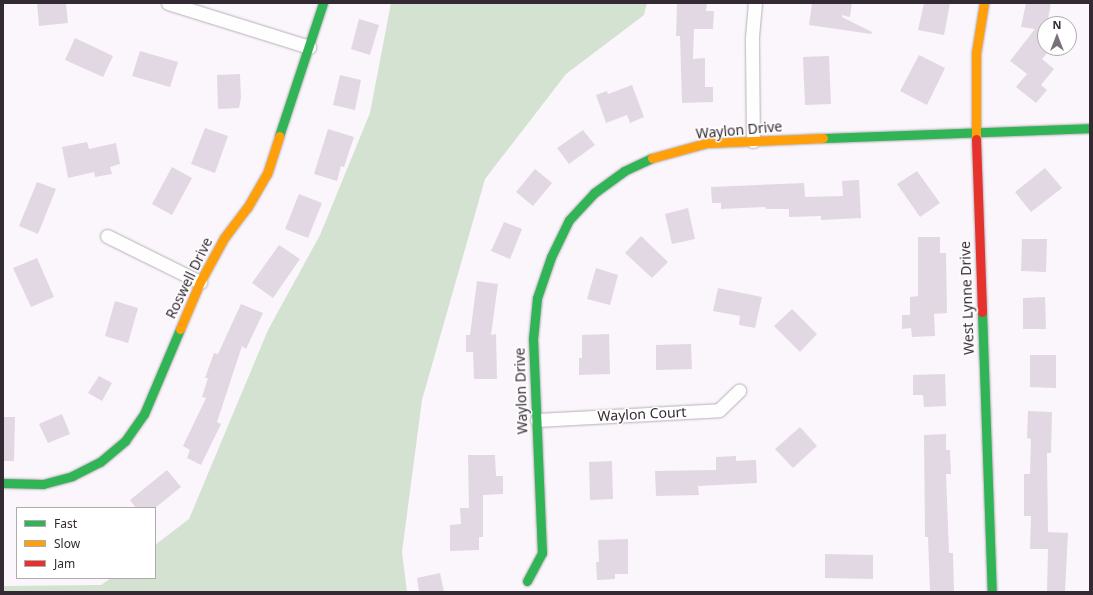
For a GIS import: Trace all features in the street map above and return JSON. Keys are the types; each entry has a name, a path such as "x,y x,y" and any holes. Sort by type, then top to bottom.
{"street":[{"path":"168,3 309,47"},
{"name":"Roswell Drive","path":"3,483 43,484 72,476 100,462 125,441 144,414 200,282 224,238 247,208 266,174 323,3"},
{"path":"753,141 752,37 755,3"},
{"name":"West Lynne Drive","path":"984,3 976,53 976,133 992,592"},
{"name":"Waylon Drive","path":"527,580 542,553 533,339 537,298 551,256 569,220 594,193 624,171 658,155 707,144 1090,128"},
{"path":"107,236 200,282"},
{"name":"Waylon Court","path":"537,420 719,410 740,391"}],"green space":[{"path":"391,3 647,3 644,15 566,74 485,179 422,400 402,552 407,592 3,592 3,586 101,585 110,579 156,579 156,544 189,519 268,330 320,235 370,113"}],"building":[{"path":"37,3 66,4 68,23 39,26"},
{"path":"677,3 707,3 706,11 714,11 713,29 694,29 693,59 705,58 705,87 713,87 713,102 682,103 680,36 676,36"},
{"path":"812,3 852,3 850,17 842,15 842,17 872,32 871,34 809,25"},
{"path":"924,3 950,3 944,35 918,30"},
{"path":"1026,3 1051,3 1049,16 1037,16 1037,56 1045,56 1042,59 1054,69 1041,85 1047,90 1036,103 1016,87 1027,74 1010,61 1035,29 1021,27"},
{"path":"359,19 379,25 370,55 351,49"},
{"path":"75,38 113,56 103,77 65,60"},
{"path":"140,51 178,62 170,87 132,76"},
{"path":"919,55 945,68 927,105 900,91"},
{"path":"829,56 831,104 805,105 803,57"},
{"path":"240,74 241,98 239,108 218,109 217,75"},
{"path":"340,75 361,80 355,110 333,105"},
{"path":"632,85 644,117 630,123 627,115 606,123 596,95 607,91 608,94"},
{"path":"205,128 228,136 215,173 191,164"},
{"path":"328,129 354,137 344,167 341,166 337,181 314,174"},
{"path":"583,130 595,145 569,164 557,148"},
{"path":"87,142 89,149 116,143 120,164 110,167 112,174 95,177 94,172 68,178 62,147"},
{"path":"172,167 192,178 172,215 152,204"},
{"path":"1045,168 1062,188 1031,212 1015,192"},
{"path":"535,169 552,183 533,206 516,192"},
{"path":"917,171 940,203 920,217 897,184"},
{"path":"859,180 861,218 821,220 821,216 789,217 789,209 766,209 766,207 721,209 721,203 712,203 711,187 804,183 805,197 843,196 842,181"},
{"path":"37,182 56,189 38,234 19,226"},
{"path":"299,194 322,203 308,238 285,229"},
{"path":"688,208 695,239 672,244 665,214"},
{"path":"504,222 522,229 510,259 491,251"},
{"path":"641,236 668,262 652,278 625,253"},
{"path":"918,237 940,237 940,253 946,253 947,313 934,314 935,336 912,337 911,328 902,329 902,315 910,315 910,297 918,296"},
{"path":"1022,239 1047,239 1046,272 1021,271"},
{"path":"279,245 300,259 273,298 252,283"},
{"path":"37,258 54,297 31,307 13,268"},
{"path":"596,268 618,275 610,305 587,299"},
{"path":"477,281 498,284 491,335 496,334 497,379 474,379 473,352 466,352 466,335 470,335"},
{"path":"718,288 762,297 755,328 739,325 740,316 713,311"},
{"path":"1045,297 1046,329 1023,329 1023,298"},
{"path":"115,301 138,308 128,343 105,336"},
{"path":"241,304 263,313 246,349 242,346 217,422 221,424 201,465 187,458 190,450 183,446 206,398 202,397 208,378 205,378 214,353 218,354"},
{"path":"792,309 817,334 800,352 774,326"},
{"path":"609,334 610,374 579,375 579,358 582,358 582,335"},
{"path":"691,344 692,369 656,370 656,345"},
{"path":"1030,355 1056,355 1056,388 1030,387"},
{"path":"945,374 946,406 924,407 923,395 913,395 913,375"},
{"path":"99,376 112,383 102,401 88,393"},
{"path":"1028,411 1052,412 1051,453 1047,453 1048,532 1068,533 1065,592 1047,592 1048,549 1030,549 1031,516 1024,516 1024,474 1030,474 1031,439 1027,438"},
{"path":"62,414 70,434 48,443 39,424"},
{"path":"3,417 15,417 14,461 3,461"},
{"path":"800,427 817,446 793,468 775,449"},
{"path":"946,434 946,450 950,450 951,474 946,474 949,553 953,553 954,592 930,592 928,537 925,537 924,435"},
{"path":"468,455 495,455 496,476 503,476 503,494 483,495 483,537 479,537 479,550 450,551 450,525 461,524 460,508 469,508"},
{"path":"736,456 736,461 756,460 757,483 698,486 699,495 656,496 655,471 716,470 716,457"},
{"path":"612,461 613,499 590,500 589,462"},
{"path":"167,470 181,487 156,507 135,507 130,500"},
{"path":"628,539 628,574 615,574 615,579 597,580 596,562 599,562 598,540"},
{"path":"825,554 873,555 873,579 825,578"},
{"path":"440,573 444,592 419,592 417,578"}],"traffic: fast":[{"path":"279,136 323,3"},
{"path":"823,138 1090,128"},
{"path":"527,581 542,553 533,339 537,298 551,257 569,220 594,193 624,171 652,158"},
{"path":"982,312 992,592"},
{"path":"3,483 43,484 72,476 100,462 125,441 144,414 180,329"}],"traffic: slow":[{"path":"976,139 976,53 984,3"},
{"path":"180,329 200,282 224,238 247,208 267,174 279,136"},
{"path":"652,158 707,143 823,138"}],"traffic: jam":[{"path":"976,139 982,312"}]}
